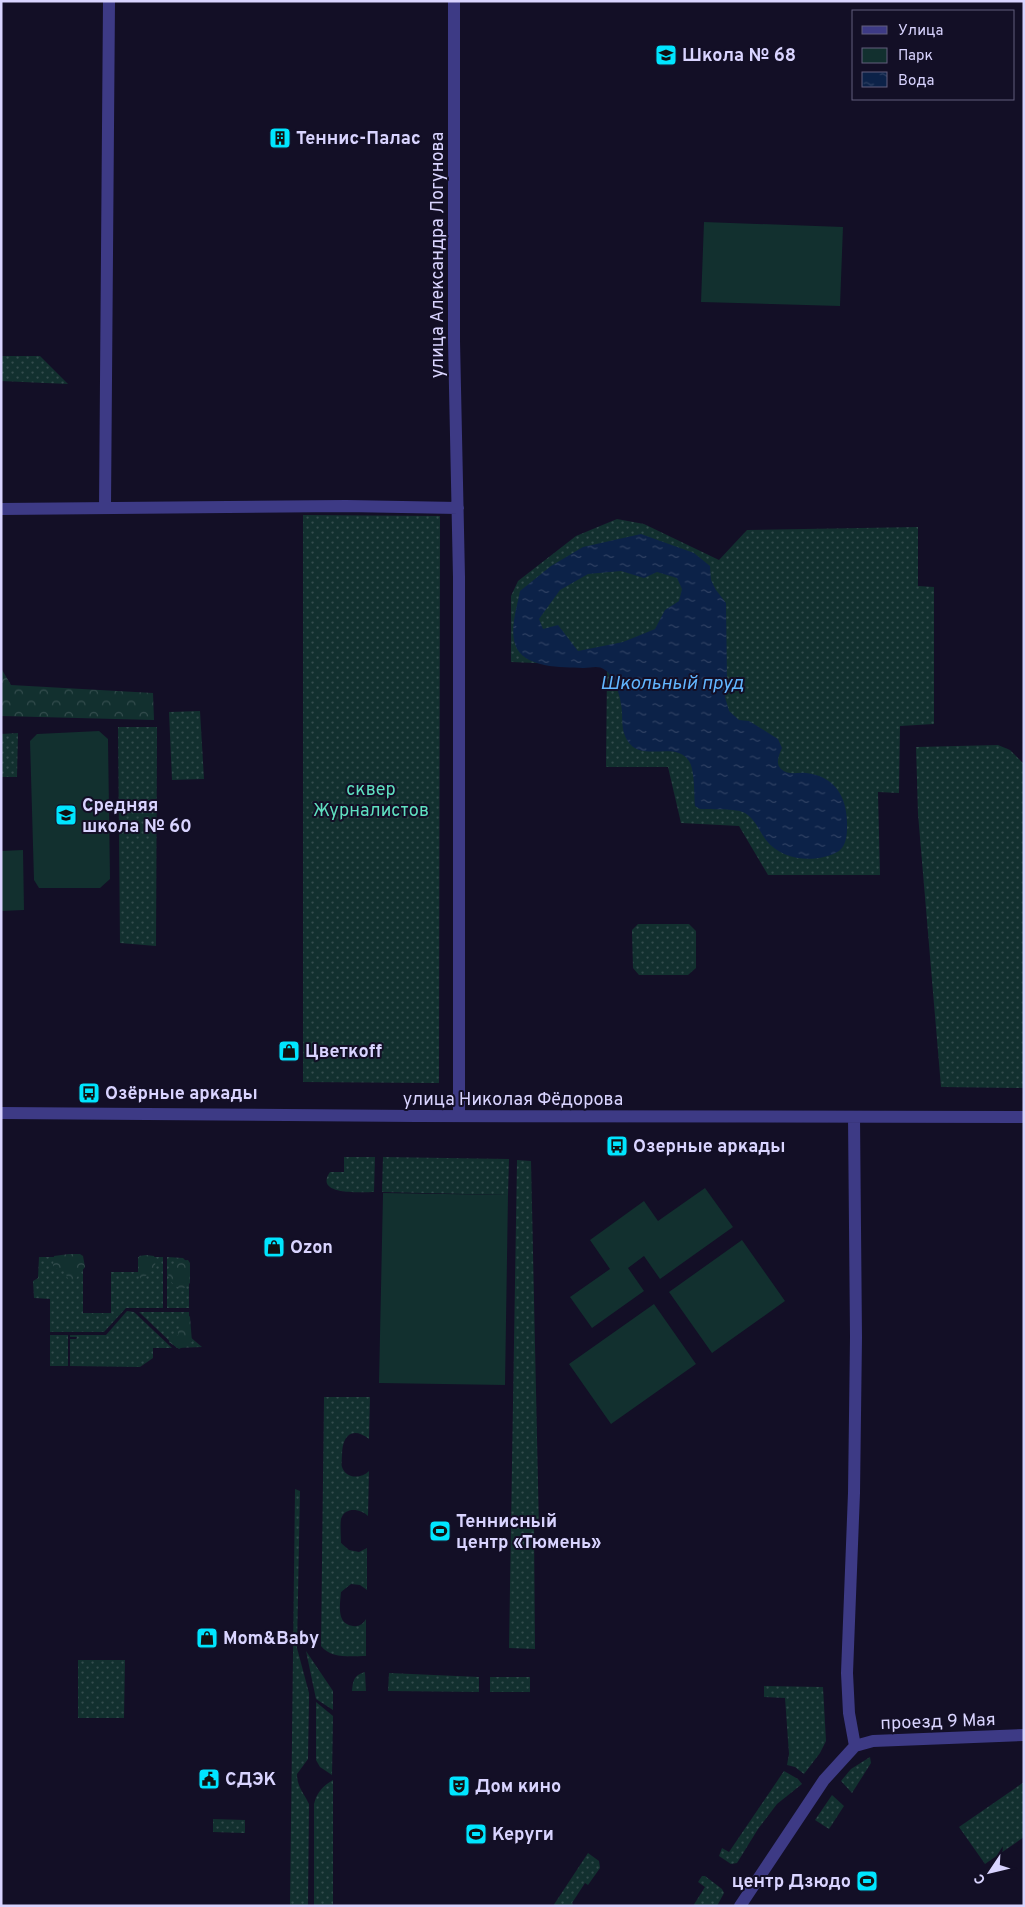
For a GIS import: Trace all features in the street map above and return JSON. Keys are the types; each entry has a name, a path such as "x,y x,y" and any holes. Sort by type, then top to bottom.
{"street":[{"path":"105,508 109,1"},
{"name":"улица Александра Логунова","path":"454,1 454,341 458,508 459,1116"},
{"path":"1,508 346,506 458,508"},
{"name":"улица Николая Фёдорова","path":"1,1113 1024,1118"},
{"path":"740,1906 824,1780 855,1746 849,1713 847,1673 854,1493 856,1347 854,1117"},
{"name":"проезд 9 Мая","path":"855,1746 873,1741 1024,1735"}],"green space":[{"path":"704,222 843,227 840,306 701,302"},
{"path":"1,356 40,356 68,384 1,381"},
{"name":"сквер Журналистов","path":"303,515 440,516 439,1083 303,1082"},
{"path":"617,519 644,524 719,560 747,530 918,527 918,586 934,587 934,724 900,726 899,793 878,792 880,875 768,875 739,826 681,823 668,767 606,767 607,666 511,662 511,596 518,581 576,536"},
{"path":"1,668 11,685 153,693 154,720 1,716"},
{"path":"200,711 204,779 172,780 169,712"},
{"path":"118,727 157,727 156,946 120,943"},
{"path":"99,731 108,739 110,879 100,888 39,888 34,880 30,741 37,734"},
{"path":"18,733 17,777 1,777 1,734"},
{"path":"998,745 1010,750 1024,764 1024,1088 941,1087 918,814 916,747"},
{"path":"23,850 24,910 1,911 1,851"},
{"path":"638,924 689,924 696,931 696,968 688,975 639,975 633,968 632,930"},
{"path":"344,1157 375,1157 374,1192 342,1191 328,1185 327,1180 330,1172 344,1172"},
{"path":"383,1157 509,1159 508,1195 382,1192"},
{"path":"517,1160 531,1161 539,1529 534,1529 535,1649 509,1648"},
{"path":"705,1188 733,1227 660,1279 644,1256 628,1268 644,1291 592,1328 570,1297 610,1269 590,1240 644,1201 658,1221"},
{"path":"383,1193 508,1195 505,1385 379,1383"},
{"path":"742,1240 785,1301 712,1353 669,1292"},
{"path":"80,1254 83,1256 85,1267 74,1281 69,1281 64,1270 59,1270 53,1266 54,1256"},
{"path":"139,1256 154,1256 155,1264 153,1270 141,1279 139,1275"},
{"path":"39,1257 83,1257 83,1313 111,1313 111,1272 138,1272 138,1257 163,1257 163,1308 126,1308 104,1332 50,1332 50,1299 34,1298 33,1281 38,1278"},
{"path":"167,1257 183,1258 189,1264 189,1308 167,1308"},
{"path":"188,1260 190,1263 190,1283 183,1289 172,1283 168,1273 177,1261"},
{"path":"654,1304 696,1364 611,1424 569,1364"},
{"path":"127,1311 134,1312 172,1348 153,1348 153,1358 140,1367 70,1366 70,1339 76,1339 77,1337 70,1337 70,1335 106,1335"},
{"path":"139,1312 189,1312 189,1336 202,1347 177,1348"},
{"path":"187,1313 190,1317 192,1342 179,1349 169,1342 170,1337 178,1335 178,1330 181,1326 178,1322"},
{"path":"50,1335 68,1335 68,1366 50,1366"},
{"path":"324,1397 370,1397 369,1439 358,1433 353,1433 346,1438 342,1448 342,1467 347,1474 358,1476 369,1471 368,1516 357,1510 349,1510 341,1519 341,1543 349,1550 359,1552 367,1548 367,1590 360,1585 351,1584 341,1592 340,1608 341,1618 348,1624 359,1626 366,1619 366,1656 336,1655 321,1646"},
{"path":"295,1489 300,1491 297,1648 309,1693 308,1759 297,1774 299,1786 309,1804 308,1906 290,1906"},
{"path":"306,1651 333,1691 333,1710 316,1699"},
{"path":"78,1660 125,1660 124,1718 78,1718"},
{"path":"365,1672 366,1691 352,1691 355,1678"},
{"path":"389,1673 479,1677 479,1692 388,1691"},
{"path":"490,1677 530,1677 530,1692 490,1692"},
{"path":"764,1686 823,1687 826,1741 820,1753 804,1774 795,1767 787,1765 789,1754 785,1698 764,1697"},
{"path":"316,1702 333,1716 332,1775 320,1767 316,1760"},
{"path":"870,1757 871,1763 852,1793 841,1781 851,1769"},
{"path":"784,1771 798,1779 802,1784 777,1804 758,1829 737,1863 731,1864 719,1856 722,1848 729,1852"},
{"path":"333,1780 333,1906 314,1906 314,1804 321,1790"},
{"path":"1024,1782 1024,1837 985,1864 959,1827"},
{"path":"832,1795 844,1806 829,1829 815,1820"},
{"path":"213,1819 245,1820 245,1833 213,1832"},
{"path":"588,1853 599,1861 600,1868 588,1885 585,1883 572,1903 574,1906 553,1906"},
{"path":"702,1876 705,1876 722,1889 724,1893 717,1906 693,1906 705,1887 698,1882"}],"water":[{"name":"Школьный пруд","path":"641,534 694,553 710,566 711,580 726,603 727,682 725,697 729,711 739,720 749,721 778,739 782,748 778,762 781,769 790,773 816,775 832,784 838,791 847,817 845,843 839,851 821,858 810,859 790,856 773,847 752,819 745,813 730,810 700,809 695,806 691,765 683,755 669,751 644,751 636,749 630,744 624,734 622,709 616,685 608,672 597,667 555,667 544,665 526,658 519,652 515,644 513,631 520,591 551,566 583,547","holes":["621,571 644,578 657,572 677,578 682,589 679,601 665,610 655,629 623,642 578,651 558,625 543,629 539,619 560,590 588,574"]}],"place":[{"name":"Школа № 68","path":"666,55"},
{"name":"Теннис-Палас","path":"280,138"},
{"name":"Средняя школа № 60","path":"66,815"},
{"name":"Цветкоff","path":"289,1051"},
{"name":"Озёрные аркады","path":"89,1093"},
{"name":"Озерные аркады","path":"617,1146"},
{"name":"Ozon","path":"274,1247"},
{"name":"Теннисный центр «Тюмень»","path":"440,1531"},
{"name":"Mom&Baby","path":"207,1638"},
{"name":"СДЭК","path":"209,1779"},
{"name":"Дом кино","path":"459,1786"},
{"name":"Керуги","path":"476,1834"},
{"name":"центр Дзюдо","path":"867,1881"}]}
